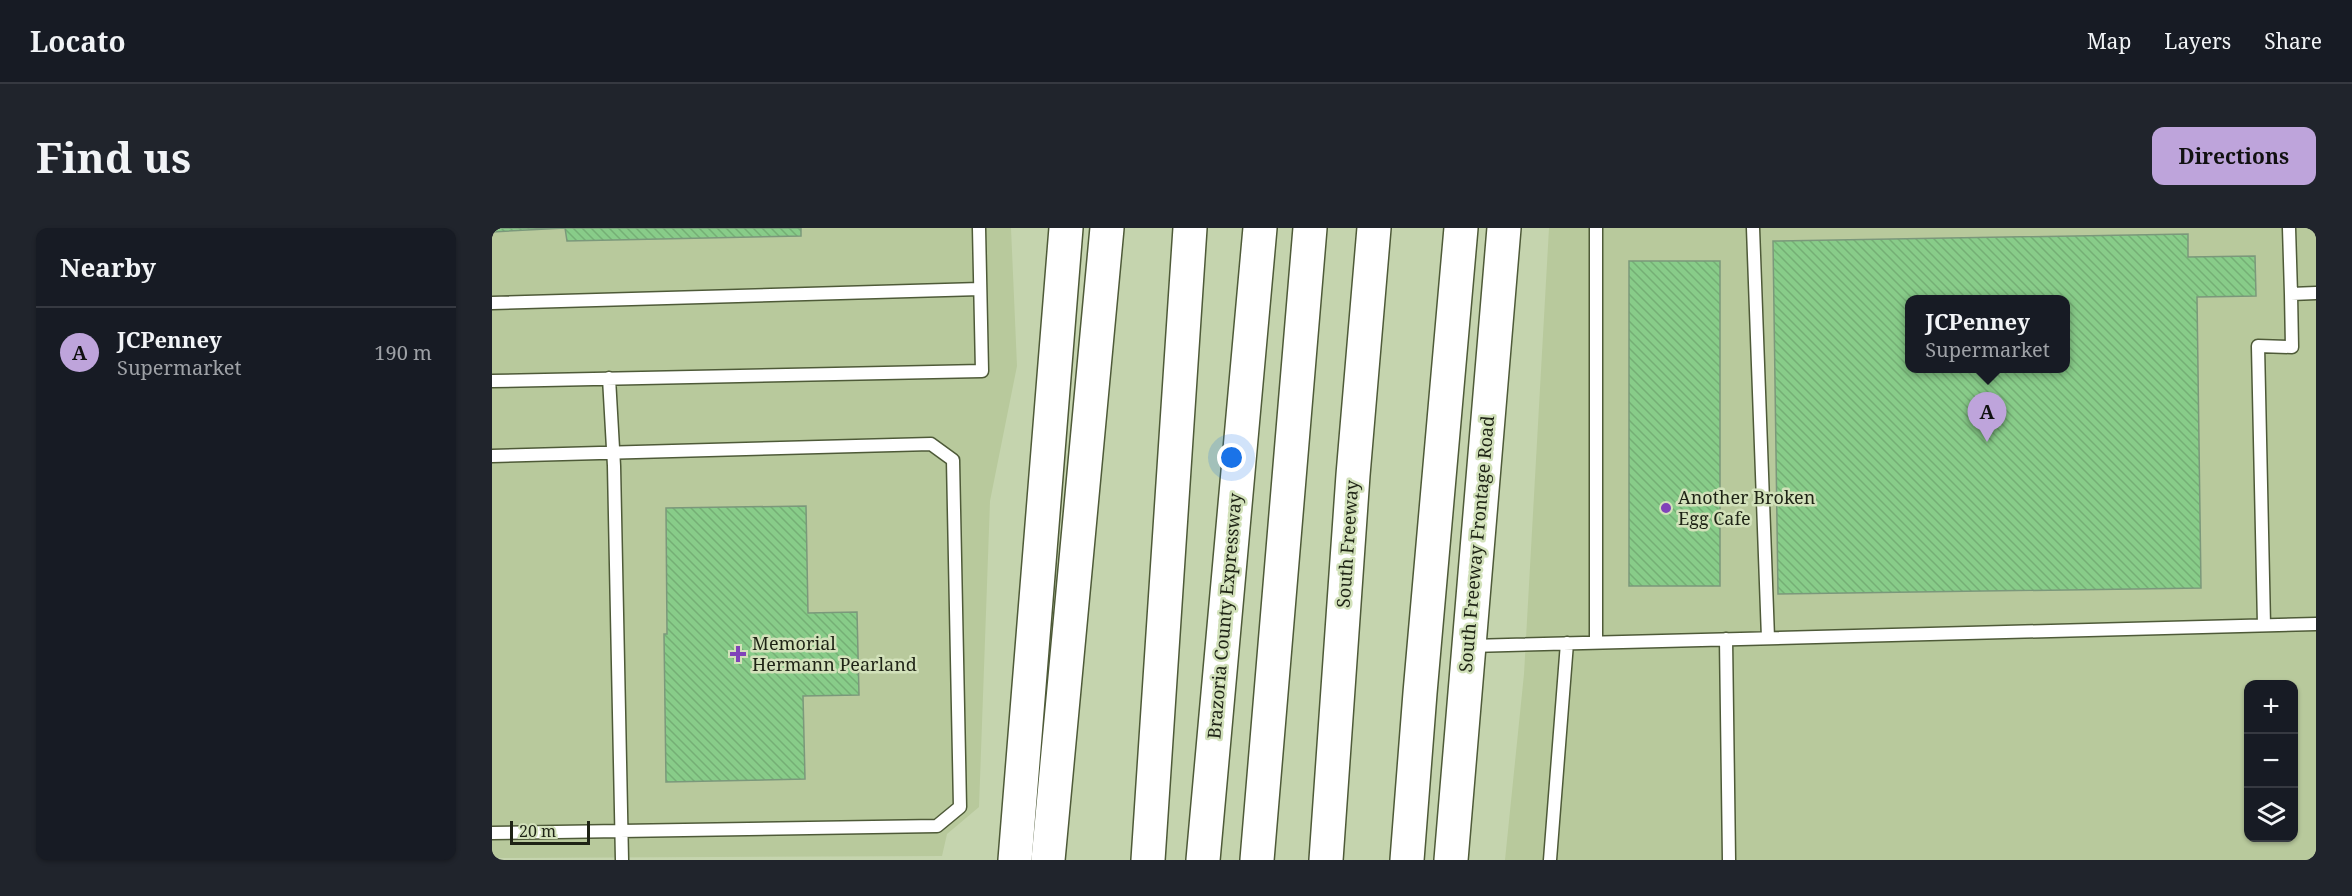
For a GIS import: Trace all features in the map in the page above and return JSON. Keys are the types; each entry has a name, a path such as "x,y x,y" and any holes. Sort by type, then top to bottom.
{"main road":[{"path":"1015,860 1066,228"},
{"path":"1048,860 1107,228"},
{"path":"1148,860 1190,228"},
{"name":"Brazoria County Expressway","path":"1203,860 1260,228"},
{"path":"1257,860 1310,228"},
{"name":"South Freeway","path":"1326,860 1351,499 1374,228"},
{"path":"1407,860 1461,228"},
{"name":"South Freeway Frontage Road","path":"1451,860 1504,228"}],"lane":[{"path":"492,381 982,371 979,228"},
{"path":"1596,228 1596,642"},
{"path":"1753,228 1768,638"},
{"path":"2264,625 2258,346 2292,347 2289,228"},
{"path":"492,303 980,289"},
{"path":"2291,294 2316,293"},
{"path":"609,378 613,453 622,860"},
{"path":"492,456 931,444 953,460 960,807 937,826 492,833"},
{"path":"1469,646 2316,624"},
{"path":"1726,639 1729,860"},
{"path":"1551,860 1567,643"}],"shaded area":[{"name":"Memorial Hermann Pearland","path":"492,228 1011,228 1017,366 990,501 979,807 947,834 942,856 492,858"},
{"path":"1549,228 2316,228 2316,860 1505,860 1524,674"}],"building":[{"path":"492,228 565,228 492,232"},
{"path":"565,228 801,228 801,236 567,241"},
{"path":"2188,234 2188,257 2255,256 2256,296 2197,297 2201,588 1778,594 1773,241"},
{"path":"1629,261 1720,261 1720,586 1629,586"},
{"path":"806,506 808,613 857,612 859,695 803,696 805,779 666,782 664,634 667,634 666,508"}],"place":[{"name":"JCPenney","path":"1987,442"},
{"name":"Another Broken Egg Cafe","path":"1666,508"},
{"name":"Memorial Hermann Pearland","path":"738,654"}]}
